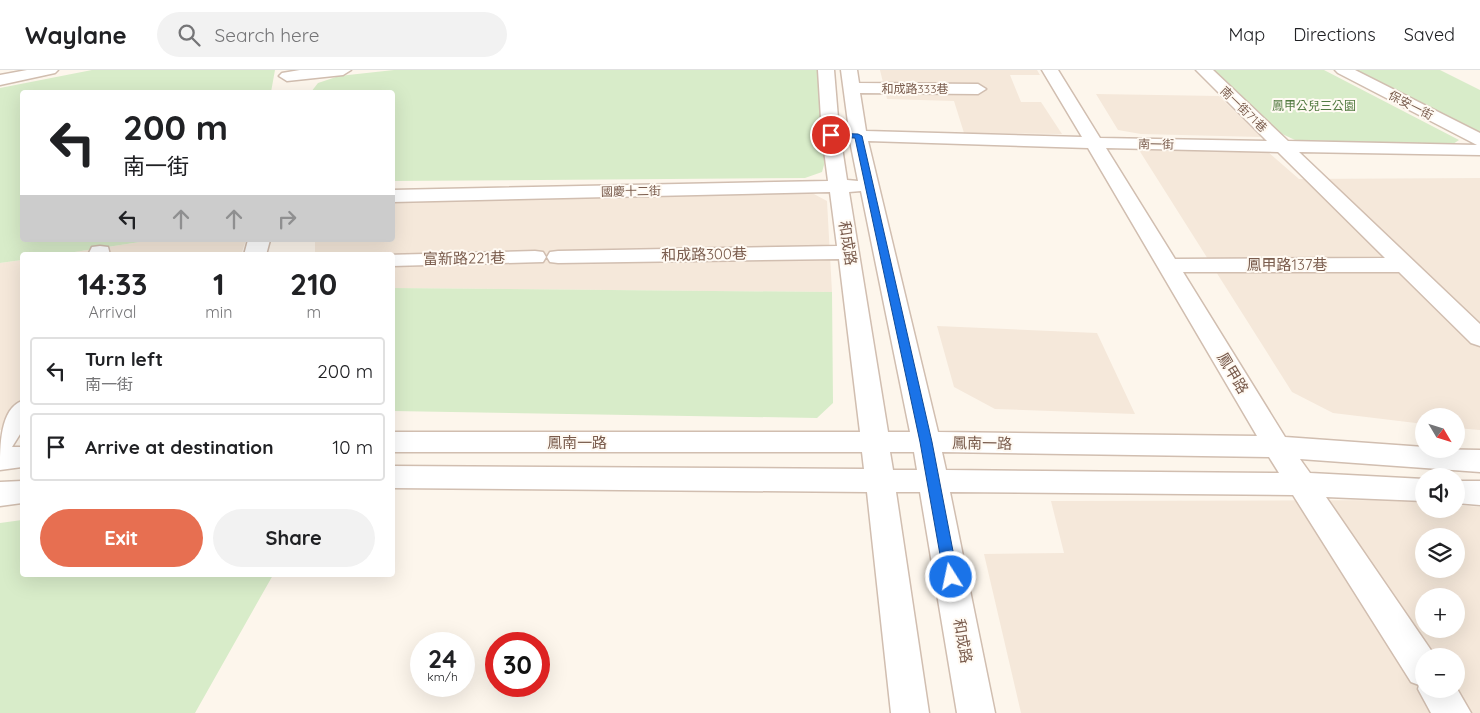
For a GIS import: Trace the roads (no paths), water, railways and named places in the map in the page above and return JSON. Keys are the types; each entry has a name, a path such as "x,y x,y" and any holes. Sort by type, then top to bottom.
{"street":[{"path":"0,80 50,70"},
{"path":"285,90 287,73 343,70"},
{"name":"和成路","path":"826,70 831,135 872,404 874,442 910,713"},
{"name":"鳳甲路","path":"1050,70 1096,143 1277,446 1415,656"},
{"name":"南一街71巷","path":"1204,70 1480,338"},
{"name":"保安一街","path":"1343,70 1480,140"},
{"name":"和成路","path":"850,79 858,136 926,442 976,713"},
{"name":"和成路333巷","path":"850,79 978,89"},
{"name":"南一街","path":"831,135 1096,143 1480,150"},
{"name":"國慶十二街","path":"395,196 870,186"},
{"name":"和成路300巷","path":"558,257 849,252"},
{"name":"富新路221巷","path":"395,260 535,257"},
{"name":"鳳甲路137巷","path":"1169,266 1274,264 1404,265"},
{"path":"0,444 20,413"},
{"name":"鳳南一路","path":"395,442 926,442 1277,446 1480,461"},
{"path":"0,459 20,457"},
{"path":"395,477 1301,484 1415,490"},
{"path":"0,494 20,492"},
{"path":"1465,492 1480,493"},
{"path":"1442,698 1452,713"}],"park label":[{"name":"鳳甲公兒三公園","path":"1314,105"}]}
